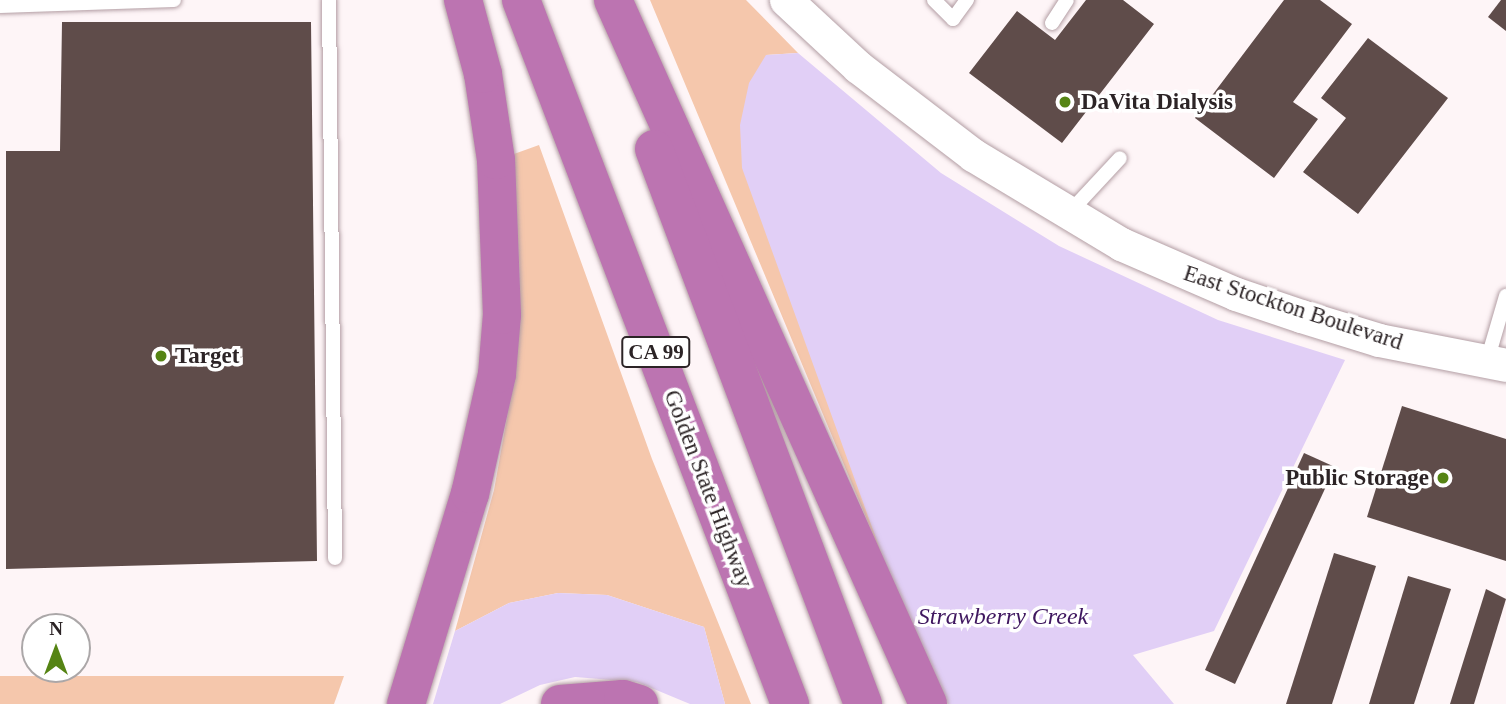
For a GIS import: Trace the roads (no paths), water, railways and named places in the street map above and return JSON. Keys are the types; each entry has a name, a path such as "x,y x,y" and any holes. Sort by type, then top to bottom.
{"highway":[{"path":"406,704 486,424 502,315 496,160 483,74 463,0"},
{"name":"Golden State Highway","path":"521,0 790,704"},
{"name":"CA 99","path":"598,0 863,704"},
{"path":"613,0 928,704"},
{"path":"560,704 623,699 639,704"}],"street":[{"name":"East Stockton Boulevard","path":"786,0 911,109 1067,215 1236,294 1379,340 1496,364"}],"lane":[{"path":"0,6 174,0"},
{"path":"329,0 335,558"},
{"path":"934,0 953,19 967,0"},
{"path":"1052,23 1067,0"},
{"path":"1067,215 1120,159"},
{"path":"1496,364 1506,296"}],"water":[{"name":"Strawberry Creek","path":"798,53 941,173 1059,246 1218,320 1345,360 1214,631 1133,655 1174,704 948,704 885,563 742,168 740,125 749,83 766,55"},
{"path":"558,593 607,595 704,627 725,704 690,704 637,682 575,677 540,685 500,704 433,704 455,631 509,603"}],"place":[{"name":"DaVita Dialysis","path":"1065,102"},
{"name":"Target","path":"161,356"},
{"name":"Public Storage","path":"1443,478"}]}
